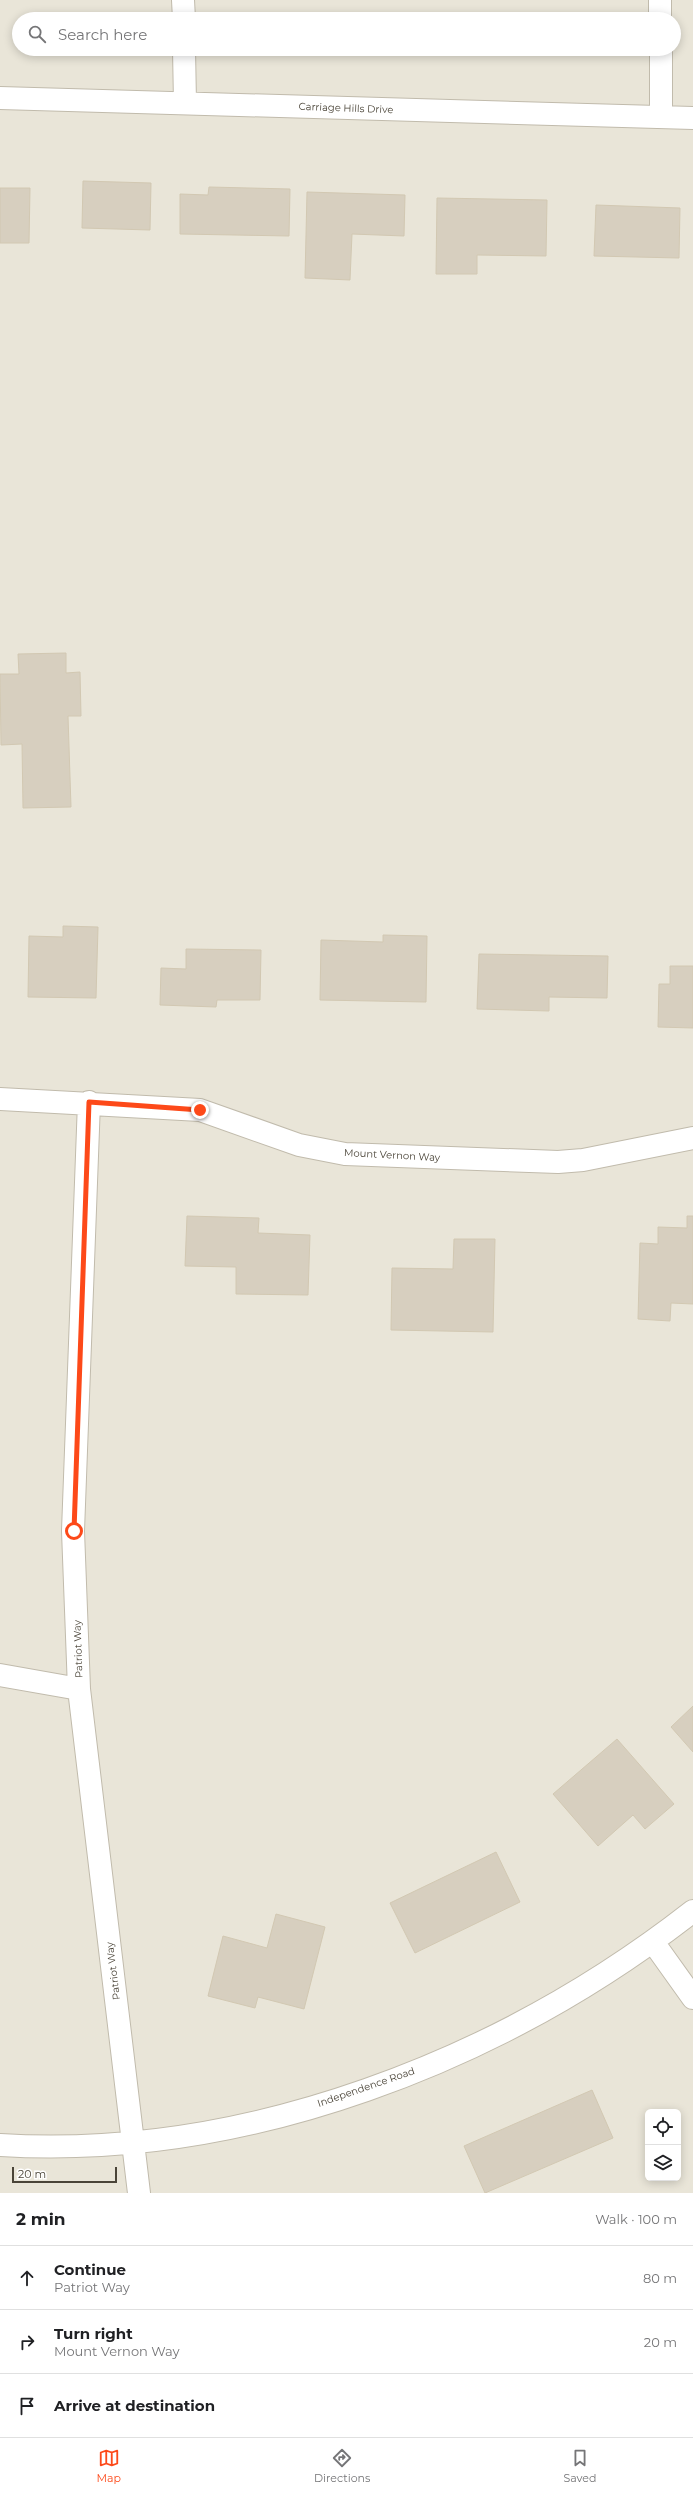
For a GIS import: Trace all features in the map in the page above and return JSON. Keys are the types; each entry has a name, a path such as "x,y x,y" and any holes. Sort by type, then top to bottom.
{"street":[{"path":"183,0 184,12"},
{"path":"660,0 660,12"},
{"path":"184,56 185,104"},
{"path":"661,56 662,118"},
{"name":"Carriage Hills Drive","path":"0,98 693,118"},
{"name":"Mount Vernon Way","path":"0,1099 89,1102 200,1110 299,1145 346,1154 571,1161 693,1138"},
{"name":"Patriot Way","path":"89,1102 74,1531 79,1688 139,2193"},
{"path":"0,1675 79,1688"},
{"name":"Independence Road","path":"0,2145 41,2147 133,2144 200,2134 293,2112 402,2077 490,2039 573,1994 653,1942 693,1911"},
{"path":"653,1942 693,1998"}],"shaded area":[{"path":"0,0 693,0 693,2193 0,2193"}],"building":[{"path":"83,181 151,183 150,230 82,228"},
{"path":"209,187 290,189 289,236 180,234 180,194 208,195"},
{"path":"0,188 30,188 29,243 0,243"},
{"path":"307,192 405,195 404,236 352,234 350,280 305,278"},
{"path":"437,198 547,200 546,256 477,255 477,274 436,274"},
{"path":"596,205 680,208 679,258 594,256"},
{"path":"66,653 66,673 80,672 81,716 68,716 71,807 23,808 22,744 1,745 0,674 19,674 18,654"},
{"path":"63,926 98,927 96,998 28,997 29,936 63,937"},
{"path":"383,935 427,936 426,1002 320,1000 321,940 383,942"},
{"path":"186,949 261,950 260,1000 217,1000 216,1007 160,1005 161,968 186,969"},
{"path":"479,954 608,956 607,998 549,997 549,1011 477,1009"},
{"path":"670,966 693,966 693,1028 658,1027 659,984 670,984"},
{"path":"187,1216 259,1218 258,1233 310,1235 308,1295 236,1294 236,1267 185,1266"},
{"path":"687,1216 693,1216 693,1304 671,1303 670,1321 638,1319 640,1243 658,1244 658,1227 687,1228"},
{"path":"454,1239 495,1239 493,1332 391,1330 392,1268 453,1269"},
{"path":"693,1706 693,1752 671,1727"},
{"path":"617,1739 674,1804 645,1829 633,1815 598,1846 553,1794"},
{"path":"496,1852 520,1902 415,1953 390,1903"},
{"path":"276,1914 325,1927 304,2009 258,1997 255,2008 208,1996 223,1936 267,1948"},
{"path":"592,2090 613,2138 485,2193 464,2146"}],"route":[{"path":"74,1531 89,1102 200,1110"}]}
